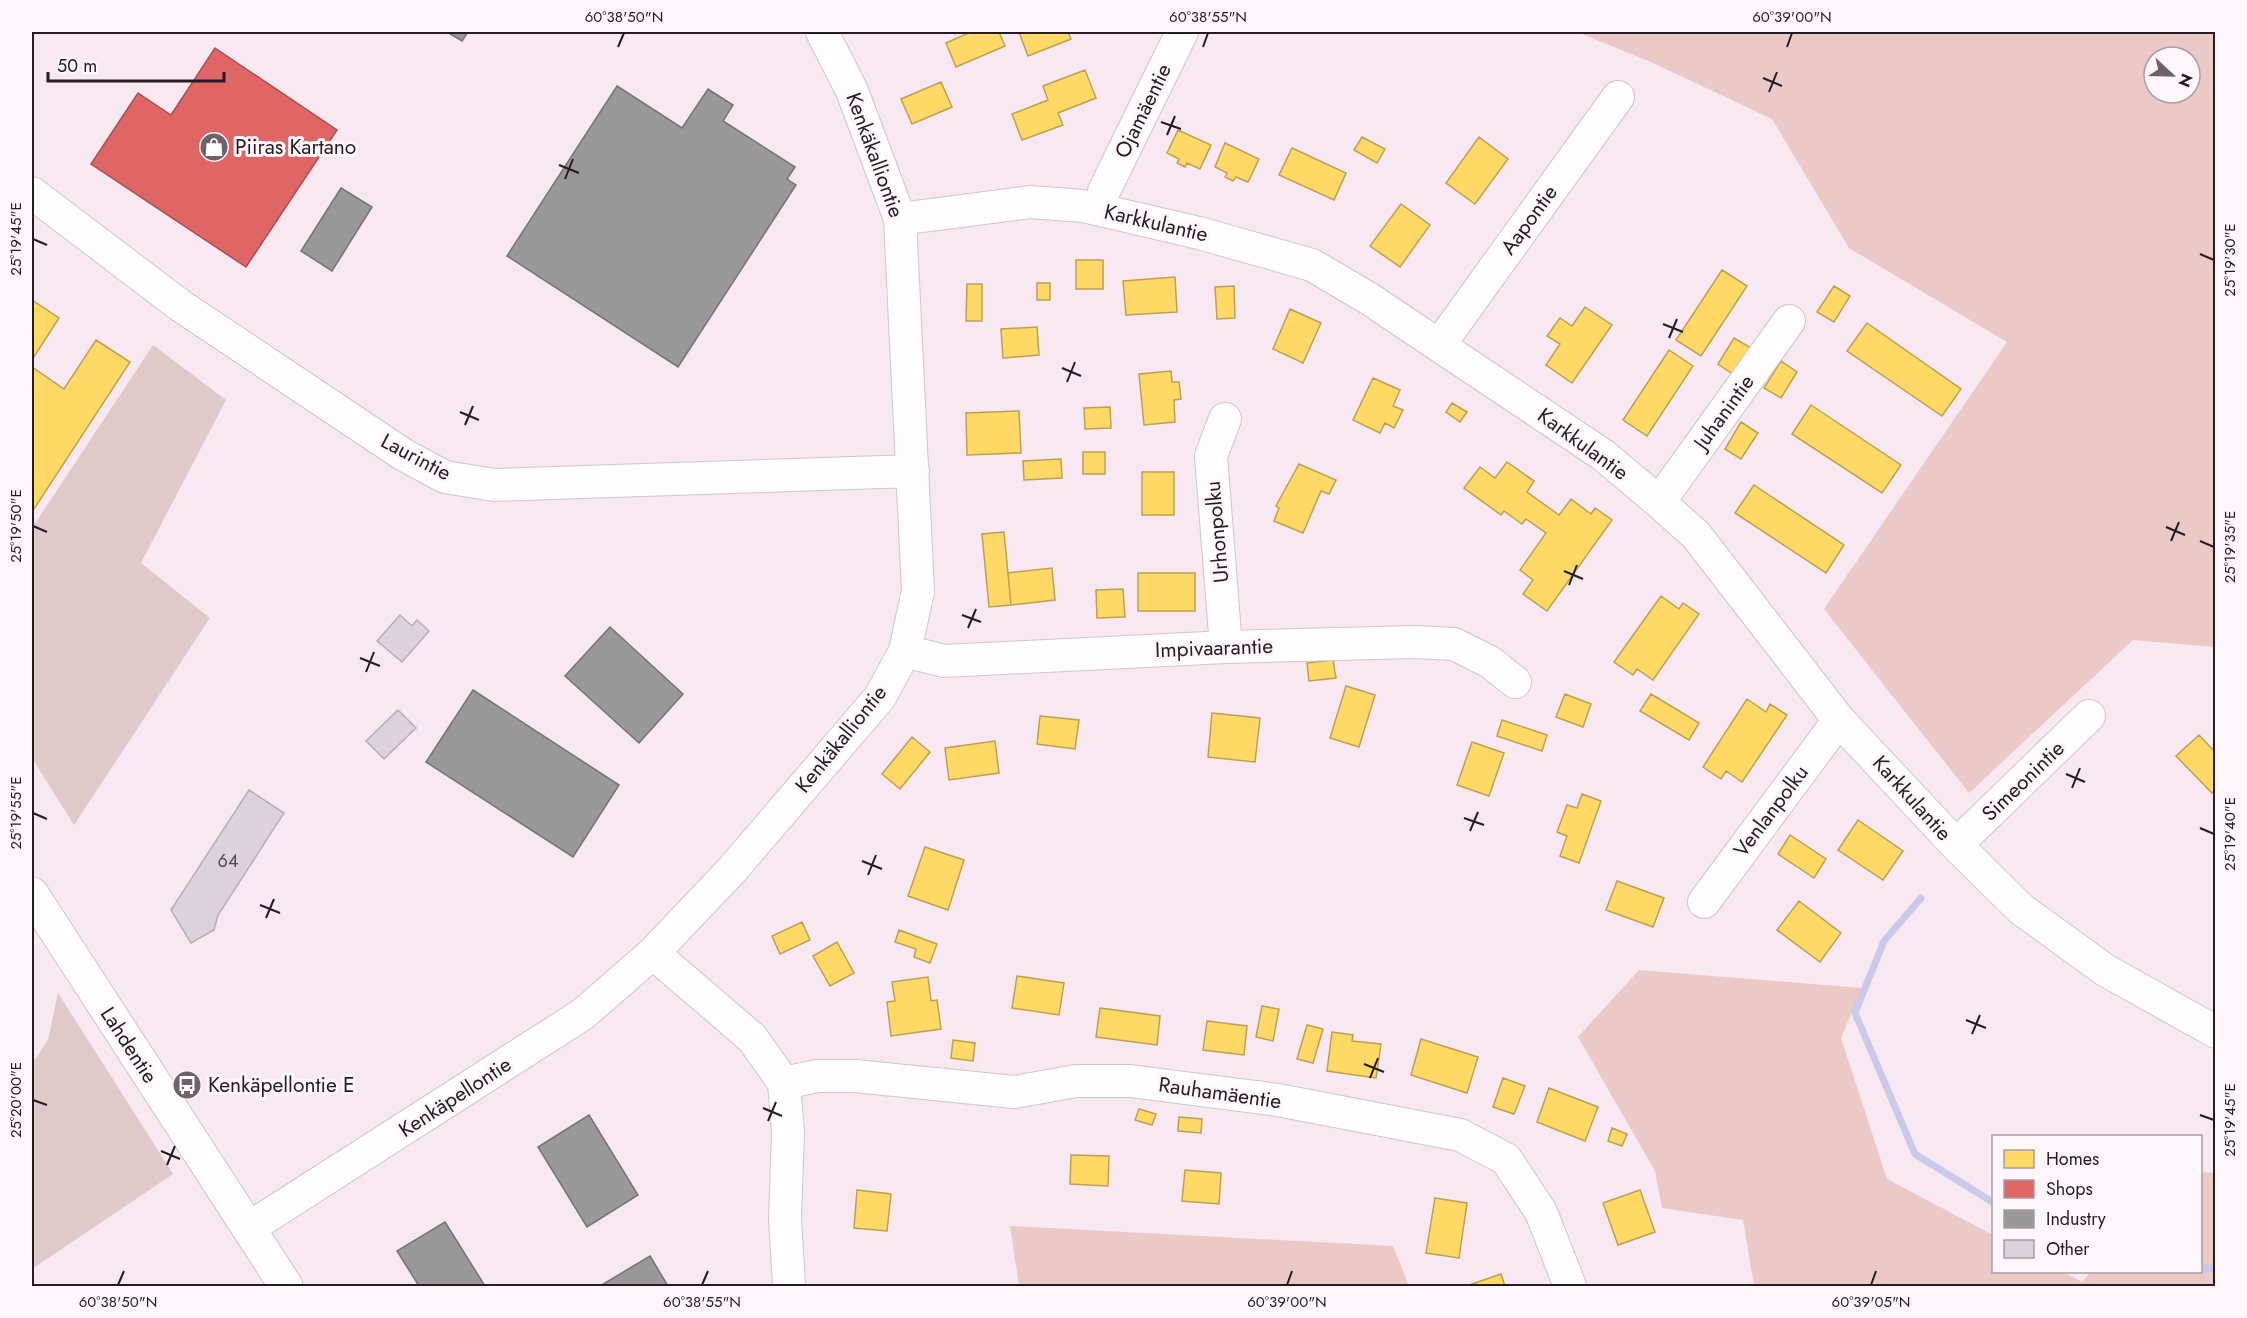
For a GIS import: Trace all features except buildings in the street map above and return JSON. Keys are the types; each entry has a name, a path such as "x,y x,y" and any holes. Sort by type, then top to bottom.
{"main road":[{"name":"Lahdentie","path":"32,894 286,1287"}],"street":[{"name":"Kenkäkalliontie","path":"653,953 732,870 880,698 904,651 918,591 900,219 852,91 822,32"},
{"name":"Ojamäentie","path":"1104,191 1182,32"},
{"name":"Aapontie","path":"1440,344 1618,97"},
{"name":"Laurintie","path":"32,194 182,306 404,455 445,477 494,485 913,471"},
{"name":"Karkkulantie","path":"900,219 1030,202 1083,206 1118,214 1199,233 1312,265 1440,344 1603,455 1696,535 1839,720 1956,845 2021,909 2105,970 2216,1032"},
{"name":"Juhanintie","path":"1659,502 1789,321"},
{"name":"Urhonpolku","path":"1225,419 1211,456 1226,647"},
{"name":"Impivaarantie","path":"904,651 944,661 1368,642 1454,644 1490,662 1515,682"},
{"name":"Simeonintie","path":"1956,845 2089,716"},
{"name":"Venlanpolku","path":"1704,902 1839,720"},
{"path":"653,953 752,1038 784,1083 788,1133 784,1218 789,1287"},
{"name":"Kenkäpellontie","path":"249,1228 583,1014 653,953"},
{"name":"Rauhamäentie","path":"784,1083 817,1076 855,1076 1014,1092 1076,1081 1130,1081 1278,1100 1460,1135 1506,1159 1541,1212 1570,1287"}],"shaded area":[{"path":"1577,32 2215,32 2215,647 2133,640 1969,793 1824,609 2007,342 1849,248 1772,119 1651,62"},
{"path":"153,345 226,400 141,563 210,618 74,825 32,758 32,528"},
{"path":"1639,970 1862,988 1841,1038 1887,1179 1992,1234 1992,1273 2065,1273 2082,1282 2090,1273 2202,1273 2202,1172 2215,1173 2215,1286 1754,1286 1743,1220 1662,1208 1655,1171 1578,1037"},
{"path":"58,993 173,1174 32,1269 32,1064 48,1040"},
{"path":"1010,1226 1393,1246 1409,1286 1019,1286"}],"waterway":[{"path":"1921,898 1884,941 1855,1013 1915,1154 1992,1202"},
{"path":"2202,1267 2216,1270"}],"place":[{"name":"Piiras Kartano","path":"214,147"},
{"name":"Kenkäpellontie E","path":"187,1085"}]}
